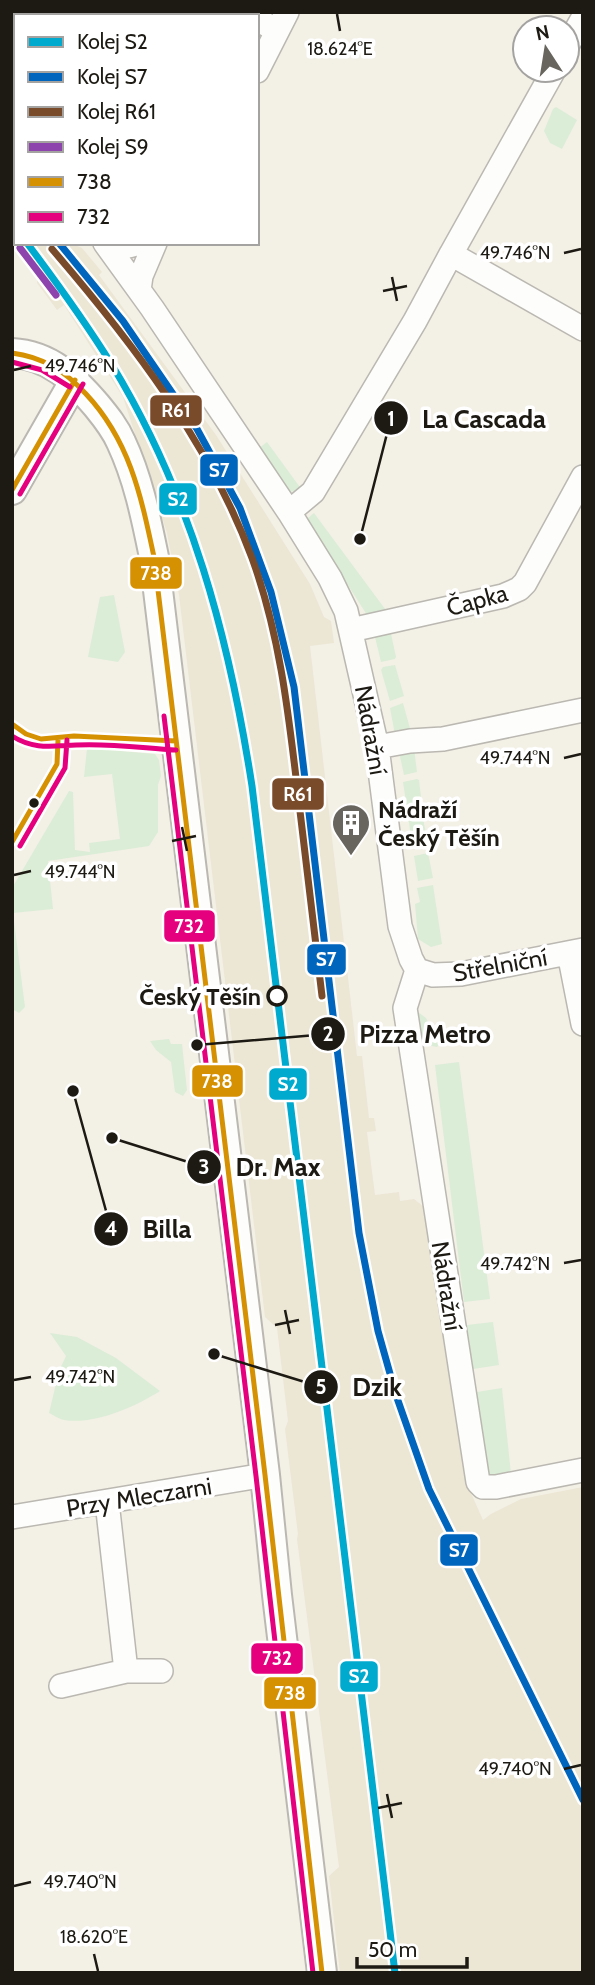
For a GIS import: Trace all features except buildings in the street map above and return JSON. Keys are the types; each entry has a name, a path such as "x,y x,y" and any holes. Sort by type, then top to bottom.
{"main road":[{"path":"12,353 33,356 54,365 75,380 112,425 121,442 140,497 155,557 322,1973"},
{"path":"12,490 75,380"}],"street":[{"path":"259,65 274,21"},
{"path":"289,512 313,492 415,321 546,84"},
{"name":"Nádražní","path":"109,245 289,512 338,593 351,629 377,747 400,926 417,970 405,1009 476,1475 483,1487 496,1487 583,1470"},
{"path":"139,290 141,276 154,245"},
{"path":"445,264 583,329"},
{"name":"Čapka","path":"351,629 512,593 525,583 583,477"},
{"path":"377,747 443,739 583,710"},
{"path":"576,951 583,1024"},
{"name":"Střelniční","path":"417,970 433,975 461,974 576,951"},
{"name":"Przy Mleczarni","path":"12,1517 265,1475"},
{"path":"107,1502 126,1671"},
{"path":"61,1686 126,1671 161,1671"}],"shaded area":[{"path":"12,180 14,241 12,239"},
{"path":"18,245 75,245 82,248 102,272 99,275 216,435 310,584 324,617 331,621 334,643 310,646 357,1056 362,1056 369,1118 374,1118 376,1131 367,1132 375,1195 399,1192 400,1201 414,1199 429,1211 466,1482 483,1520 521,1499 583,1487 583,1973 340,1973 329,1876 339,1867 297,1539 285,1429 288,1421 277,1328 265,1317 179,595 167,533 123,397 64,305 57,310 37,283 38,270"}],"green space":[{"path":"556,107 577,120 562,149 550,143 544,131"},
{"path":"267,442 302,490 289,492 258,449"},
{"path":"314,513 388,613 369,618 310,526 308,518"},
{"path":"114,595 125,652 118,662 88,657 100,597"},
{"path":"390,629 396,657 381,662 374,633"},
{"path":"395,665 404,696 390,701 381,670 383,667"},
{"path":"403,703 411,732 395,735 390,708"},
{"path":"87,748 155,754 159,760 161,776 158,785 158,832 149,846 48,861 53,909 13,913 25,1007 19,1013 12,1009 12,888 69,791 73,792 75,850 90,852 89,843 120,839 112,774 84,777"},
{"path":"414,748 417,772 404,775 399,752"},
{"path":"417,779 422,805 407,808 403,782"},
{"path":"421,809 427,838 425,841 413,842 408,813"},
{"path":"428,853 433,878 418,881 414,856"},
{"path":"433,885 442,944 431,947 418,939 415,904 420,902 417,888"},
{"path":"418,1012 429,1024 438,1028 446,1027 446,1036 437,1047 427,1045 421,1037"},
{"path":"169,1039 171,1044 182,1044 187,1090 183,1096 175,1092 171,1062 156,1050 150,1041"},
{"path":"459,1062 490,1299 464,1302 435,1065"},
{"path":"493,1322 499,1365 473,1369 467,1325"},
{"path":"50,1333 77,1337 116,1358 160,1391 127,1409 101,1417 76,1421 56,1417 49,1413 59,1371 66,1356"},
{"path":"502,1388 511,1474 488,1479 477,1392"}],"rail line":[{"name":"S2","path":"28,245 92,334 140,414 185,516 203,568 232,676 252,786 395,1973"},
{"name":"S7","path":"61,245 123,321 197,429 240,508 271,592 294,687 359,1233 378,1331 396,1395 429,1489 583,1800"},
{"name":"S9","path":"20,248 56,295"},
{"name":"R61","path":"52,249 111,320 166,395 214,474 252,558 276,642 286,700 322,996"}],"transit line":[{"name":"738","path":"12,353 34,358 62,372 101,412 132,470 154,557 322,1973"},
{"name":"732","path":"12,362 42,370 70,387"},
{"name":"738","path":"12,490 75,380"},
{"name":"732","path":"20,494 83,384"},
{"name":"732","path":"164,716 313,1973"},
{"name":"738","path":"12,724 26,734 41,739 74,736 176,741"},
{"name":"732","path":"12,736 43,746 100,745 176,750"},
{"name":"738","path":"12,842 57,764 58,740"},
{"name":"732","path":"20,846 65,768 67,740"}],"place":[{"name":"La Cascada","path":"360,539"},
{"name":"Nádraží Český Těšín","path":"351,857"},
{"name":"Český Těšín","path":"277,996"},
{"name":"Pizza Metro","path":"197,1045"},
{"name":"Billa","path":"73,1091"},
{"name":"Dr. Max","path":"112,1138"},
{"name":"Dzik","path":"214,1354"}]}
